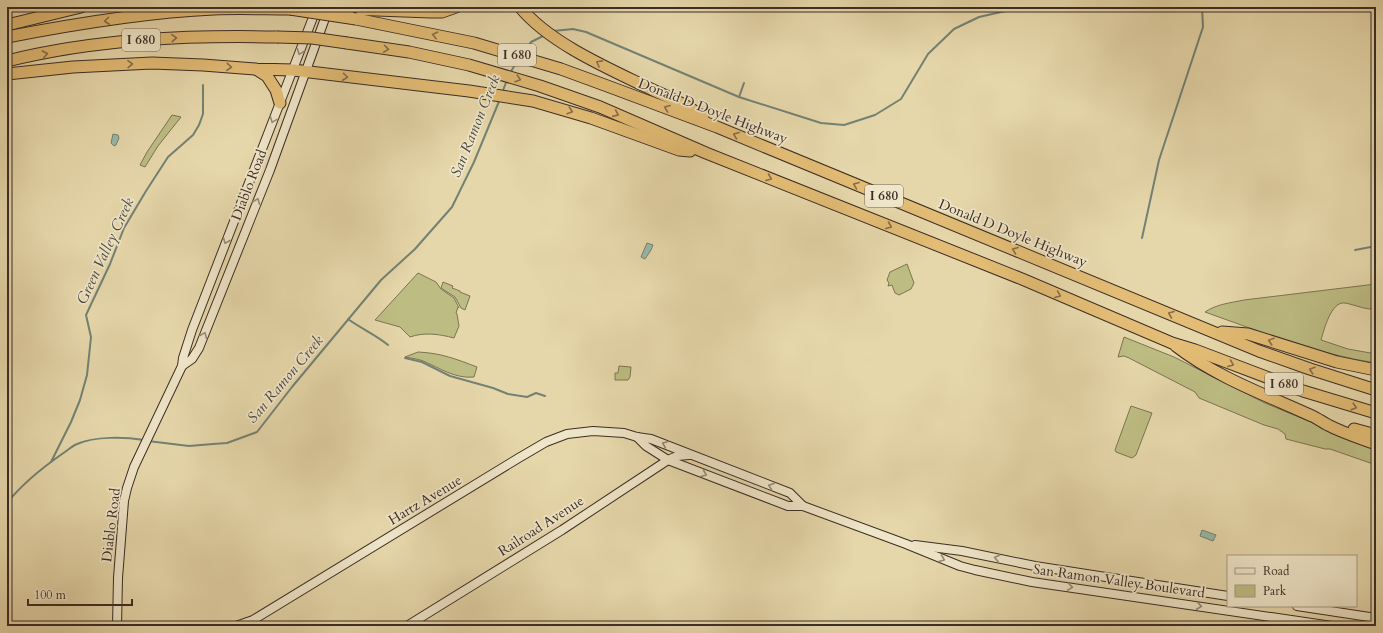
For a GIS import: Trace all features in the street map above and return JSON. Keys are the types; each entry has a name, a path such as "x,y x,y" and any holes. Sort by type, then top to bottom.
{"highway":[{"path":"7,25 81,7"},
{"path":"298,8 442,12 456,7"},
{"name":"Donald D Doyle Highway","path":"7,37 66,26 173,12 215,9 298,8 474,43 560,69 717,127 1259,351 1376,390"},
{"path":"521,9 550,35 610,69 696,111 717,127"},
{"name":"I 680","path":"7,61 67,49 127,42 190,37 232,36 312,38 409,52 469,65 540,86 600,107 706,153 1022,279 1172,343 1193,354 1303,391 1376,413"},
{"path":"7,74 73,67 145,64 204,65 293,70 469,91 533,101 590,118 679,150 706,153"},
{"path":"255,69 267,76 276,90 280,103"},
{"path":"1211,330 1248,334 1337,362 1376,370"},
{"path":"1193,354 1280,403 1313,416 1331,420 1376,435"},
{"path":"1313,416 1328,425 1376,444"}],"main road":[{"name":"Diablo Road","path":"117,626 118,578 124,501 127,488 134,467 161,413 182,366 192,330 317,7"},
{"name":"Diablo Road","path":"182,366 192,359 199,348 270,170 329,7"},
{"name":"Hartz Avenue","path":"236,626 253,620 546,442 568,434 593,431 624,433 637,437"},
{"name":"San Ramon Valley Boulevard","path":"637,437 651,439 790,493 803,506"},
{"name":"San Ramon Valley Boulevard","path":"637,437 646,446 668,460 788,506 803,506 906,544 960,566 1032,582 1332,626"},
{"name":"Railroad Avenue","path":"407,626 562,530 668,460 677,456 691,455"},
{"name":"San Ramon Valley Boulevard","path":"906,544 962,551 1035,566 1227,596"},
{"path":"1304,607 1376,618"}],"green space":[{"path":"172,115 181,117 158,146 145,167 140,165 147,152"},
{"path":"907,264 914,283 911,289 899,295 895,293 892,285 888,286 889,283 887,280 890,272"},
{"path":"418,273 436,282 441,289 454,298 459,308 458,307 456,313 459,326 454,338 432,334 421,334 410,337 400,327 375,320"},
{"path":"443,282 470,296 465,310 461,308 455,297 441,288"},
{"path":"1376,284 1376,309 1364,308 1345,303 1340,304 1332,311 1321,340 1348,349 1376,354 1376,363 1311,348 1268,335 1205,312 1219,305 1244,300"},
{"path":"1124,337 1174,357 1265,403 1376,449 1376,465 1330,449 1286,439 1285,434 1278,429 1264,425 1199,398 1195,392 1129,358 1124,356 1118,357"},
{"path":"418,352 441,355 477,367 474,377 454,375 423,361 405,357"},
{"path":"619,366 631,367 630,377 628,380 615,380 615,373 618,373"},
{"path":"1131,406 1152,413 1136,455 1132,458 1116,452 1115,450"}],"shaded area":[{"path":"113,134 118,135 119,138 114,146 111,143"},
{"path":"647,243 653,245 645,259 641,257"},
{"path":"1202,530 1216,535 1213,541 1200,536"}],"waterway":[{"name":"San Ramon Creek","path":"553,31 573,29 586,32 739,97 821,123 844,125 875,115 901,99 928,54 954,29 979,17 1023,7"},
{"path":"1142,238 1159,160 1203,27 1202,7"},
{"name":"San Ramon Creek","path":"523,53 531,42 545,35"},
{"name":"San Ramon Creek","path":"510,73 518,60"},
{"name":"San Ramon Creek","path":"502,93 507,80"},
{"path":"739,97 744,83"},
{"name":"Green Valley Creek","path":"51,462 71,422 80,400 87,375 91,337 86,315 110,264 124,228 146,191 168,157 193,135 199,125 203,114 203,85"},
{"name":"San Ramon Creek","path":"148,441 189,446 227,443 257,432 292,387 381,280 415,249 452,207 474,162 500,99"},
{"path":"1355,250 1376,246"},
{"path":"348,319 388,345"},
{"path":"405,358 422,362 450,376 493,388 508,394 527,397 536,393 545,396"},
{"name":"San Ramon Creek","path":"7,503 19,489 33,477 55,459 77,444 84,441 101,438 128,438 144,440"}]}
